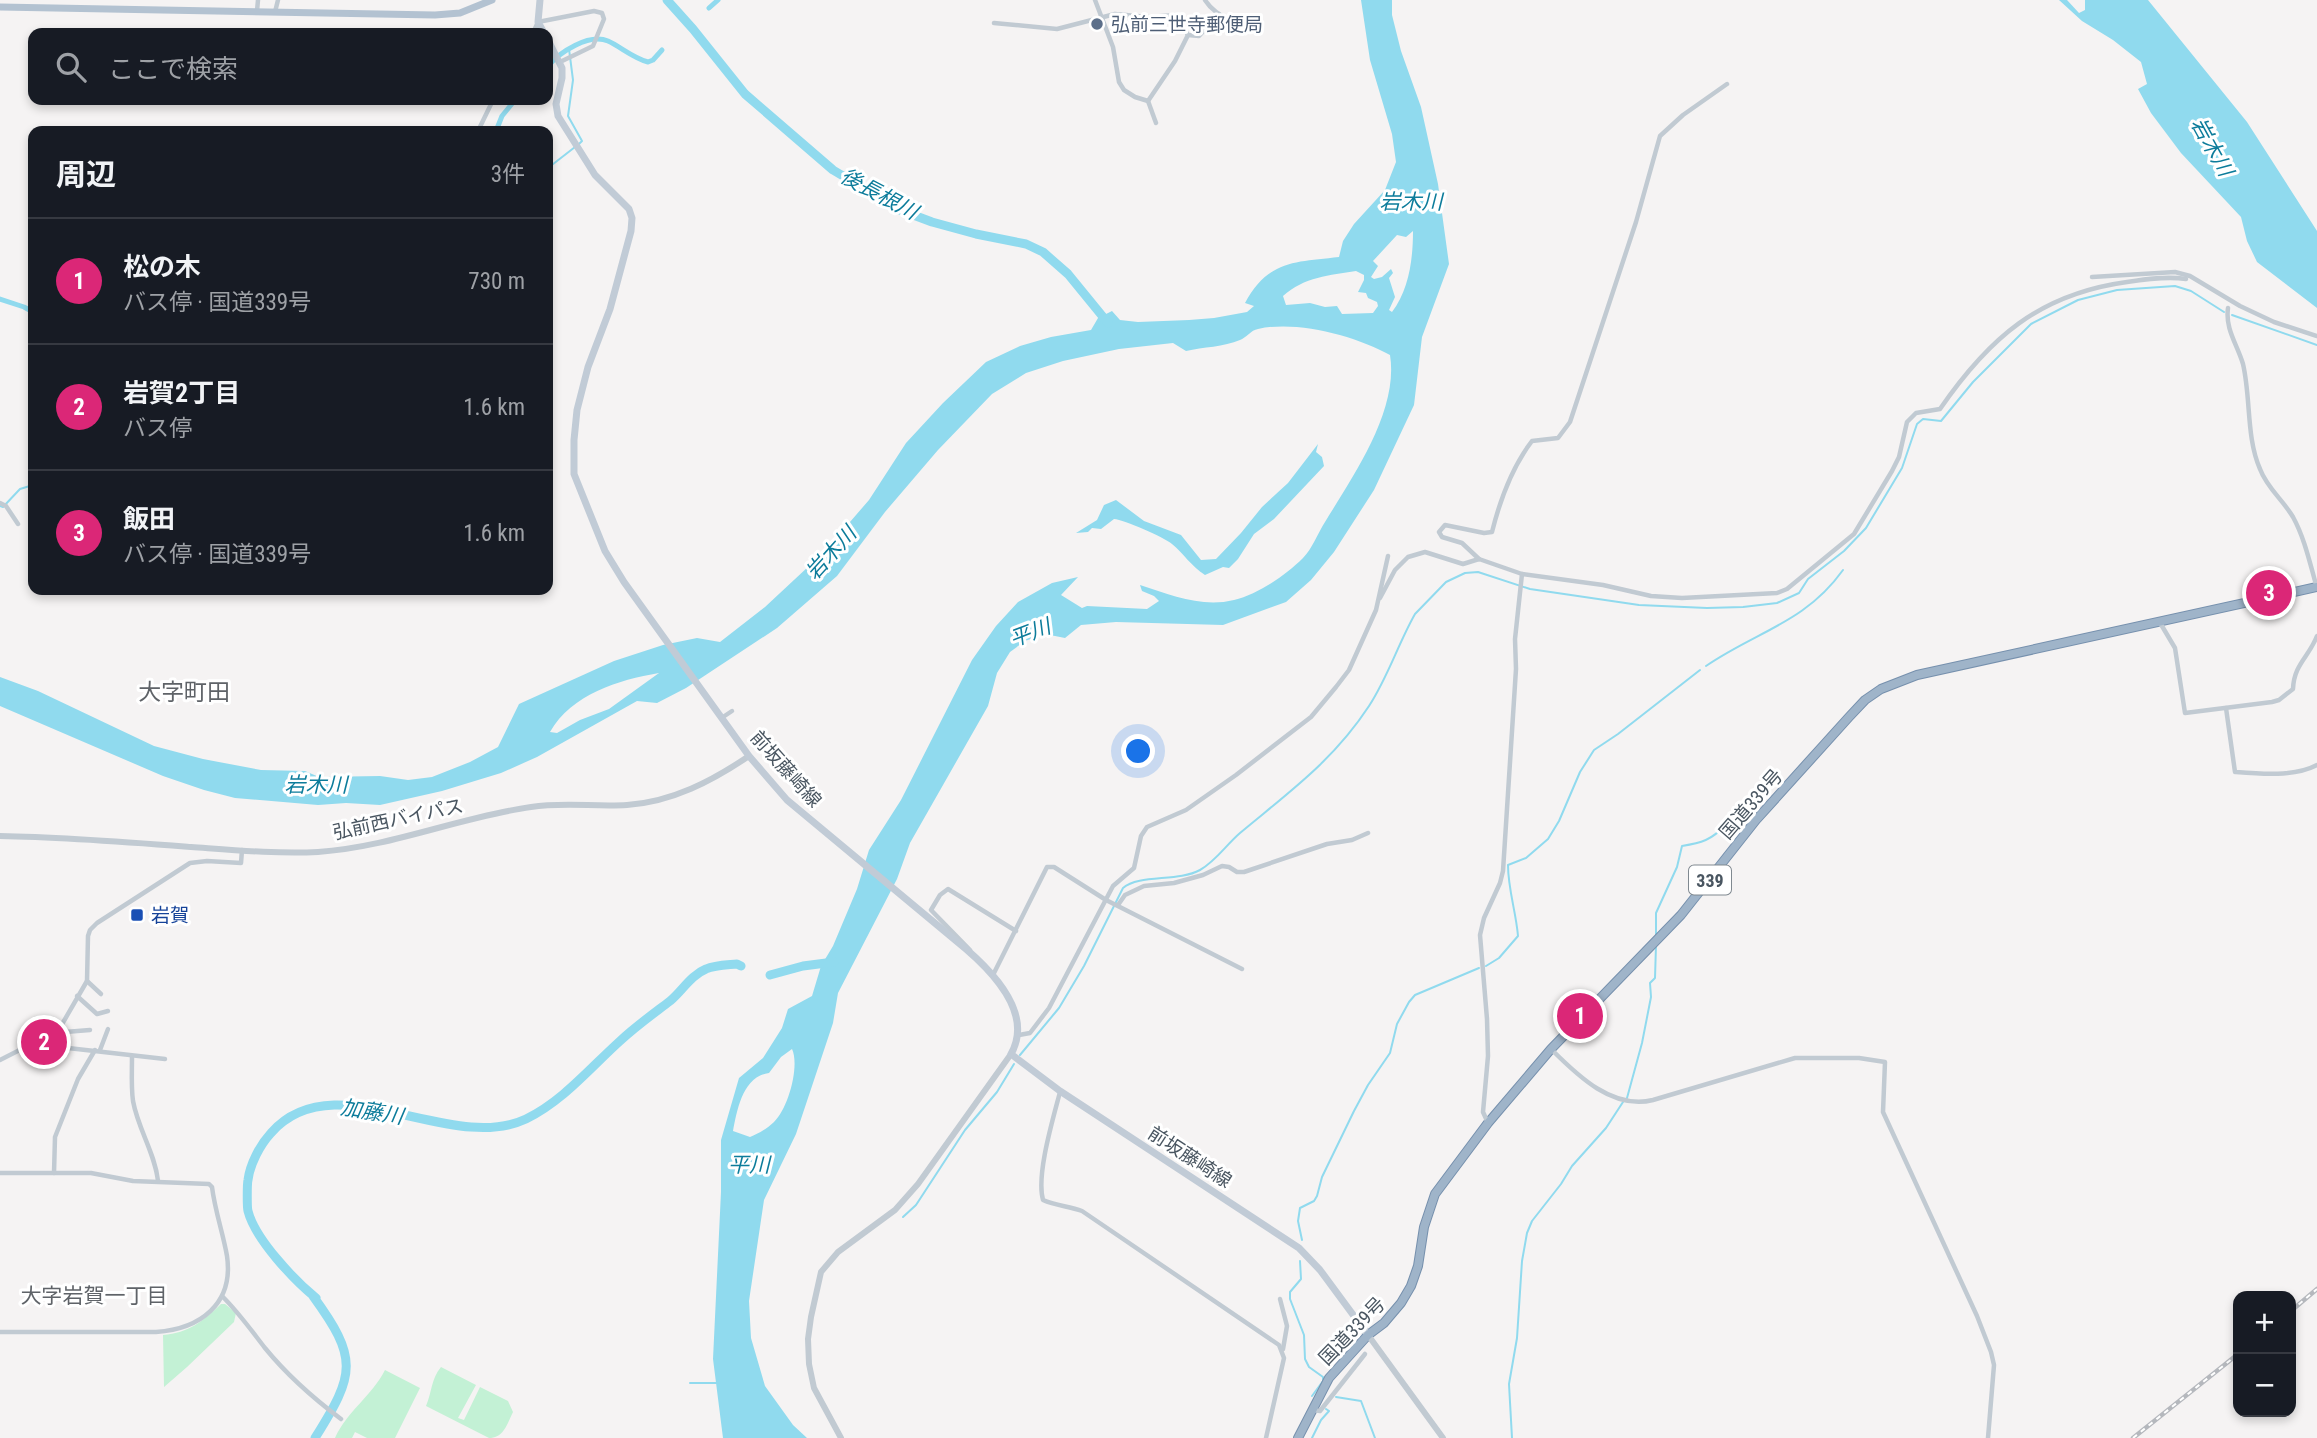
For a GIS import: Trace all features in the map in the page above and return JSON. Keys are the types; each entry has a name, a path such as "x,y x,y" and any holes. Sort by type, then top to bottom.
{"highway":[{"name":"国道339号","path":"1298,1438 1329,1378 1368,1335 1394,1313 1411,1286 1418,1266 1428,1211 1435,1194 1488,1123 1551,1049 1681,915 1756,820 1872,694 1892,683 1917,675 2158,620 2317,588"}],"main road":[{"path":"0,7 450,14 460,13 492,0"},
{"path":"540,0 538,22 541,28"},
{"path":"553,49 558,58"},
{"name":"前坂藤崎線","path":"558,58 563,73 556,104 558,116 595,175 626,205 632,218 610,310 588,367 577,410 572,466 601,541 624,582 749,756 787,800 970,952 993,975 1014,1009 1019,1035"},
{"path":"1011,1055 1019,1035"},
{"name":"前坂藤崎線","path":"1011,1055 1060,1091 1299,1248 1320,1270 1368,1335"}],"street":[{"path":"257,11 258,0"},
{"path":"275,12 278,0"},
{"path":"1095,0 1113,47 1119,82 1124,90 1148,101"},
{"path":"1205,0 1211,9 1236,22 1246,32"},
{"path":"535,28 538,22 598,11 604,15 594,43 558,58"},
{"path":"994,23 1057,29 1125,13 1148,17 1177,15 1188,34 1199,36 1219,14"},
{"path":"1148,101 1175,61 1188,34"},
{"path":"1727,84 1683,115 1660,136 1636,222 1570,422 1558,438 1532,441 1525,450 1515,467 1492,532 1484,533 1446,525 1439,532 1442,537 1462,543 1479,559 1522,575 1603,585 1651,596 1769,594 1787,589 1854,534 1899,457 1907,422 1916,412 1940,409 1954,388 1992,344 2015,325 2057,301 2109,285 2148,279 2186,279"},
{"path":"1148,101 1156,123"},
{"path":"480,126 491,105"},
{"path":"2092,277 2175,272 2190,276 2240,306 2274,322 2317,336"},
{"path":"2228,308 2230,334 2242,360 2259,468 2300,531 2317,588"},
{"path":"0,503 12,513 18,524"},
{"path":"1019,1035 1030,1033 1049,1008 1108,901 1113,886 1134,868 1141,836 1147,827 1186,810 1311,717 1349,670 1380,598 1395,570 1408,556 1425,552 1463,564 1479,559"},
{"path":"1380,598 1388,556"},
{"path":"1488,1123 1483,1112 1488,1019 1480,935 1503,871 1516,669 1515,639 1522,575"},
{"path":"2158,620 2175,648 2185,713 2272,702 2291,691 2295,671 2310,652 2317,636"},
{"path":"2226,708 2235,772 2303,772 2317,765"},
{"path":"723,717 732,711"},
{"name":"弘前西バイパス","path":"0,836 89,839 281,853 331,850 366,846 509,810 545,805 627,805 650,802 703,784 749,756"},
{"path":"1118,905 1125,894 1144,886 1174,883 1203,875 1222,866 1244,872 1368,833"},
{"path":"0,1060 61,1026 87,981 88,936 97,923 190,863 242,863 242,850"},
{"path":"993,975 1047,867 1054,867 1108,901 1242,969"},
{"path":"970,952 965,943 931,910 948,889 1016,931"},
{"path":"87,981 101,993"},
{"path":"77,996 93,1013 108,1011"},
{"path":"54,1173 55,1137 78,1079 98,1050 108,1029"},
{"path":"56,1045 65,1032 90,1030"},
{"path":"43,1037 68,1048 164,1059"},
{"path":"1551,1049 1574,1072 1620,1100 1635,1103 1795,1058 1858,1058 1885,1062 1883,1112 1991,1352 1994,1365 1987,1438"},
{"path":"841,1438 814,1388 809,1364 808,1339 821,1272 838,1252 895,1210 918,1184 1011,1055"},
{"path":"132,1056 133,1101 156,1161 158,1181"},
{"path":"1060,1091 1046,1151 1043,1200 1082,1211 1270,1339 1282,1350"},
{"path":"0,1173 90,1173 121,1179 204,1182 212,1187 227,1261 223,1297 197,1322 171,1331 0,1332"},
{"path":"223,1297 281,1366 341,1419"},
{"path":"1266,1438 1284,1358 1282,1350 1287,1326 1280,1299"},
{"path":"1368,1335 1443,1438"},
{"path":"1313,1410 1320,1411 1366,1354"}],"green space":[{"path":"221,1304 236,1313 234,1322 164,1387 163,1335 181,1332 195,1325"},
{"path":"441,1367 476,1385 458,1418 464,1420 480,1387 508,1401 513,1412 502,1433 489,1438 426,1406 433,1381"},
{"path":"385,1370 420,1388 395,1438 367,1438 355,1432 352,1438 335,1438 340,1428"}],"water":[{"name":"平川","path":"1361,0 1392,0 1392,15 1401,51 1421,107 1438,184 1449,264 1422,337 1414,405 1374,490 1334,552 1311,580 1286,602 1223,625 1116,622 1081,625 1065,638 1045,634 1025,641 1010,652 997,673 988,706 910,843 897,879 838,993 833,1023 796,1134 764,1200 749,1301 751,1338 765,1386 793,1425 807,1438 723,1438 713,1359 721,1140 739,1078 763,1058 782,1028 788,1009 812,996 821,966 833,946 857,889 869,850 901,800 972,660 996,626 1018,602 1052,583 1078,577 1061,595 1082,608 1147,609 1159,601 1142,591 1140,585 1187,599 1222,602 1262,589 1280,578 1309,550 1371,442 1388,398 1390,355 1344,336 1308,328 1273,327 1255,330 1240,340 1220,346 1186,351 1173,343 1119,349 1063,361 1026,373 992,394 938,450 885,512 837,576 777,628 686,688 657,703 637,701 537,757 501,773 442,791 380,805 318,805 235,798 163,776 0,706 0,677 38,691 154,746 261,770 305,771 319,777 380,776 408,780 432,777 470,762 498,747 519,704 614,661 663,645 697,638 720,642 765,607 824,552 869,500 906,443 986,362 1020,346 1091,330 1098,318 1112,311 1120,320 1138,322 1214,318 1247,312 1254,306 1245,303 1254,289 1263,278 1274,271 1296,262 1339,257 1343,241 1354,224 1385,190 1396,162 1392,134 1370,60","holes":["1413,231 1409,274 1392,312 1389,310 1395,297 1389,278 1393,273 1391,269 1382,277 1374,279 1371,277 1378,266 1373,261 1397,235 1406,237","1356,271 1364,275 1358,292 1366,293 1378,306 1373,313 1342,314 1337,306 1325,307 1310,303 1286,305 1283,296 1318,278","659,673 609,709 580,720 557,733 550,732 559,719 583,698 628,680","792,1049 795,1066 788,1098 779,1116 760,1133 750,1137 733,1131 739,1104 747,1087 760,1075 769,1073 781,1057"]},
{"name":"岩木川","path":"2059,0 2067,0 2079,13 2085,10 2085,0 2148,0 2247,122 2317,231 2317,308 2257,262 2247,241 2241,217 2181,153 2151,113 2138,89 2147,84 2141,62 2082,21"},
{"path":"1318,444 1316,452 1322,457 1324,466 1274,519 1254,534 1229,568 1223,567 1205,575 1168,541 1119,520 1114,519 1101,529 1092,528 1088,532 1076,533 1097,520 1104,505 1116,500 1144,521 1181,535 1201,560 1216,559 1262,507 1288,483"}],"waterway":[{"name":"後長根川","path":"667,0 745,94 833,170 900,210 976,234 1026,244 1043,252 1068,274 1108,323"},
{"path":"709,8 718,0"},
{"path":"553,61 575,45 600,39 648,62 662,50"},
{"path":"569,49 573,80 568,116 582,141 579,144"},
{"path":"498,126 511,105"},
{"path":"553,164 575,147"},
{"path":"1020,1055 1059,1008 1084,966 1123,888 1139,881 1181,876 1200,870 1325,760 1369,706 1415,614 1446,582 1465,573 1478,572 1530,589 1639,605 1707,608 1777,603 1799,593 1808,579 1844,551 1866,528 1902,468 1917,424 1923,419 1941,421 1973,382 2031,324 2078,300 2117,290 2175,286 2191,291 2224,312"},
{"path":"0,299 28,309"},
{"path":"2232,315 2317,345"},
{"path":"0,506 3,507 20,489 28,487"},
{"path":"1706,666 1796,614 1828,588 1843,570"},
{"path":"1486,966 1499,958 1518,936 1508,865 1526,858 1548,839 1559,821 1580,772 1594,750 1700,670"},
{"path":"1656,936 1656,913 1677,867 1682,846 1706,840 1725,825"},
{"path":"1627,1098 1642,1043 1651,997 1650,983 1655,978 1656,945"},
{"name":"加藤川","path":"770,975 803,966 834,962"},
{"name":"加藤川","path":"315,1438 329,1416 344,1381 344,1351 328,1317 313,1296 316,1298 297,1281 267,1246 258,1234 248,1211 251,1168 259,1149 271,1133 297,1113 327,1106 359,1106 463,1126 496,1127 526,1119 564,1094 696,975 713,967 737,964 741,966"},
{"path":"1302,1240 1298,1221 1300,1208 1314,1201 1317,1196 1322,1177 1354,1111 1390,1053 1397,1024 1409,1002 1415,995 1479,968"},
{"path":"903,1217 916,1205 965,1130 997,1092 1014,1064"},
{"path":"1512,1438 1509,1384 1517,1338 1522,1261 1527,1233 1532,1221 1572,1166 1606,1128 1623,1102"},
{"path":"1300,1261 1301,1279 1290,1292 1290,1299 1304,1335 1305,1359 1309,1367 1323,1377 1312,1396"},
{"path":"690,1383 717,1383"},
{"path":"1336,1397 1361,1401 1375,1438"},
{"path":"1312,1438 1329,1411 1326,1409"}],"railway":[{"path":"2296,1307 2317,1289"},
{"path":"2133,1438 2233,1358"}],"place":[{"name":"弘前三世寺郵便局","path":"1097,24"},
{"name":"飯田","path":"2269,593"},
{"name":"岩賀","path":"137,915"},
{"name":"松の木","path":"1580,1016"},
{"name":"岩賀2丁目","path":"44,1042"}],"district":[{"name":"大字町田","path":"184,692"},
{"name":"大字岩賀一丁目","path":"94,1296"}]}
